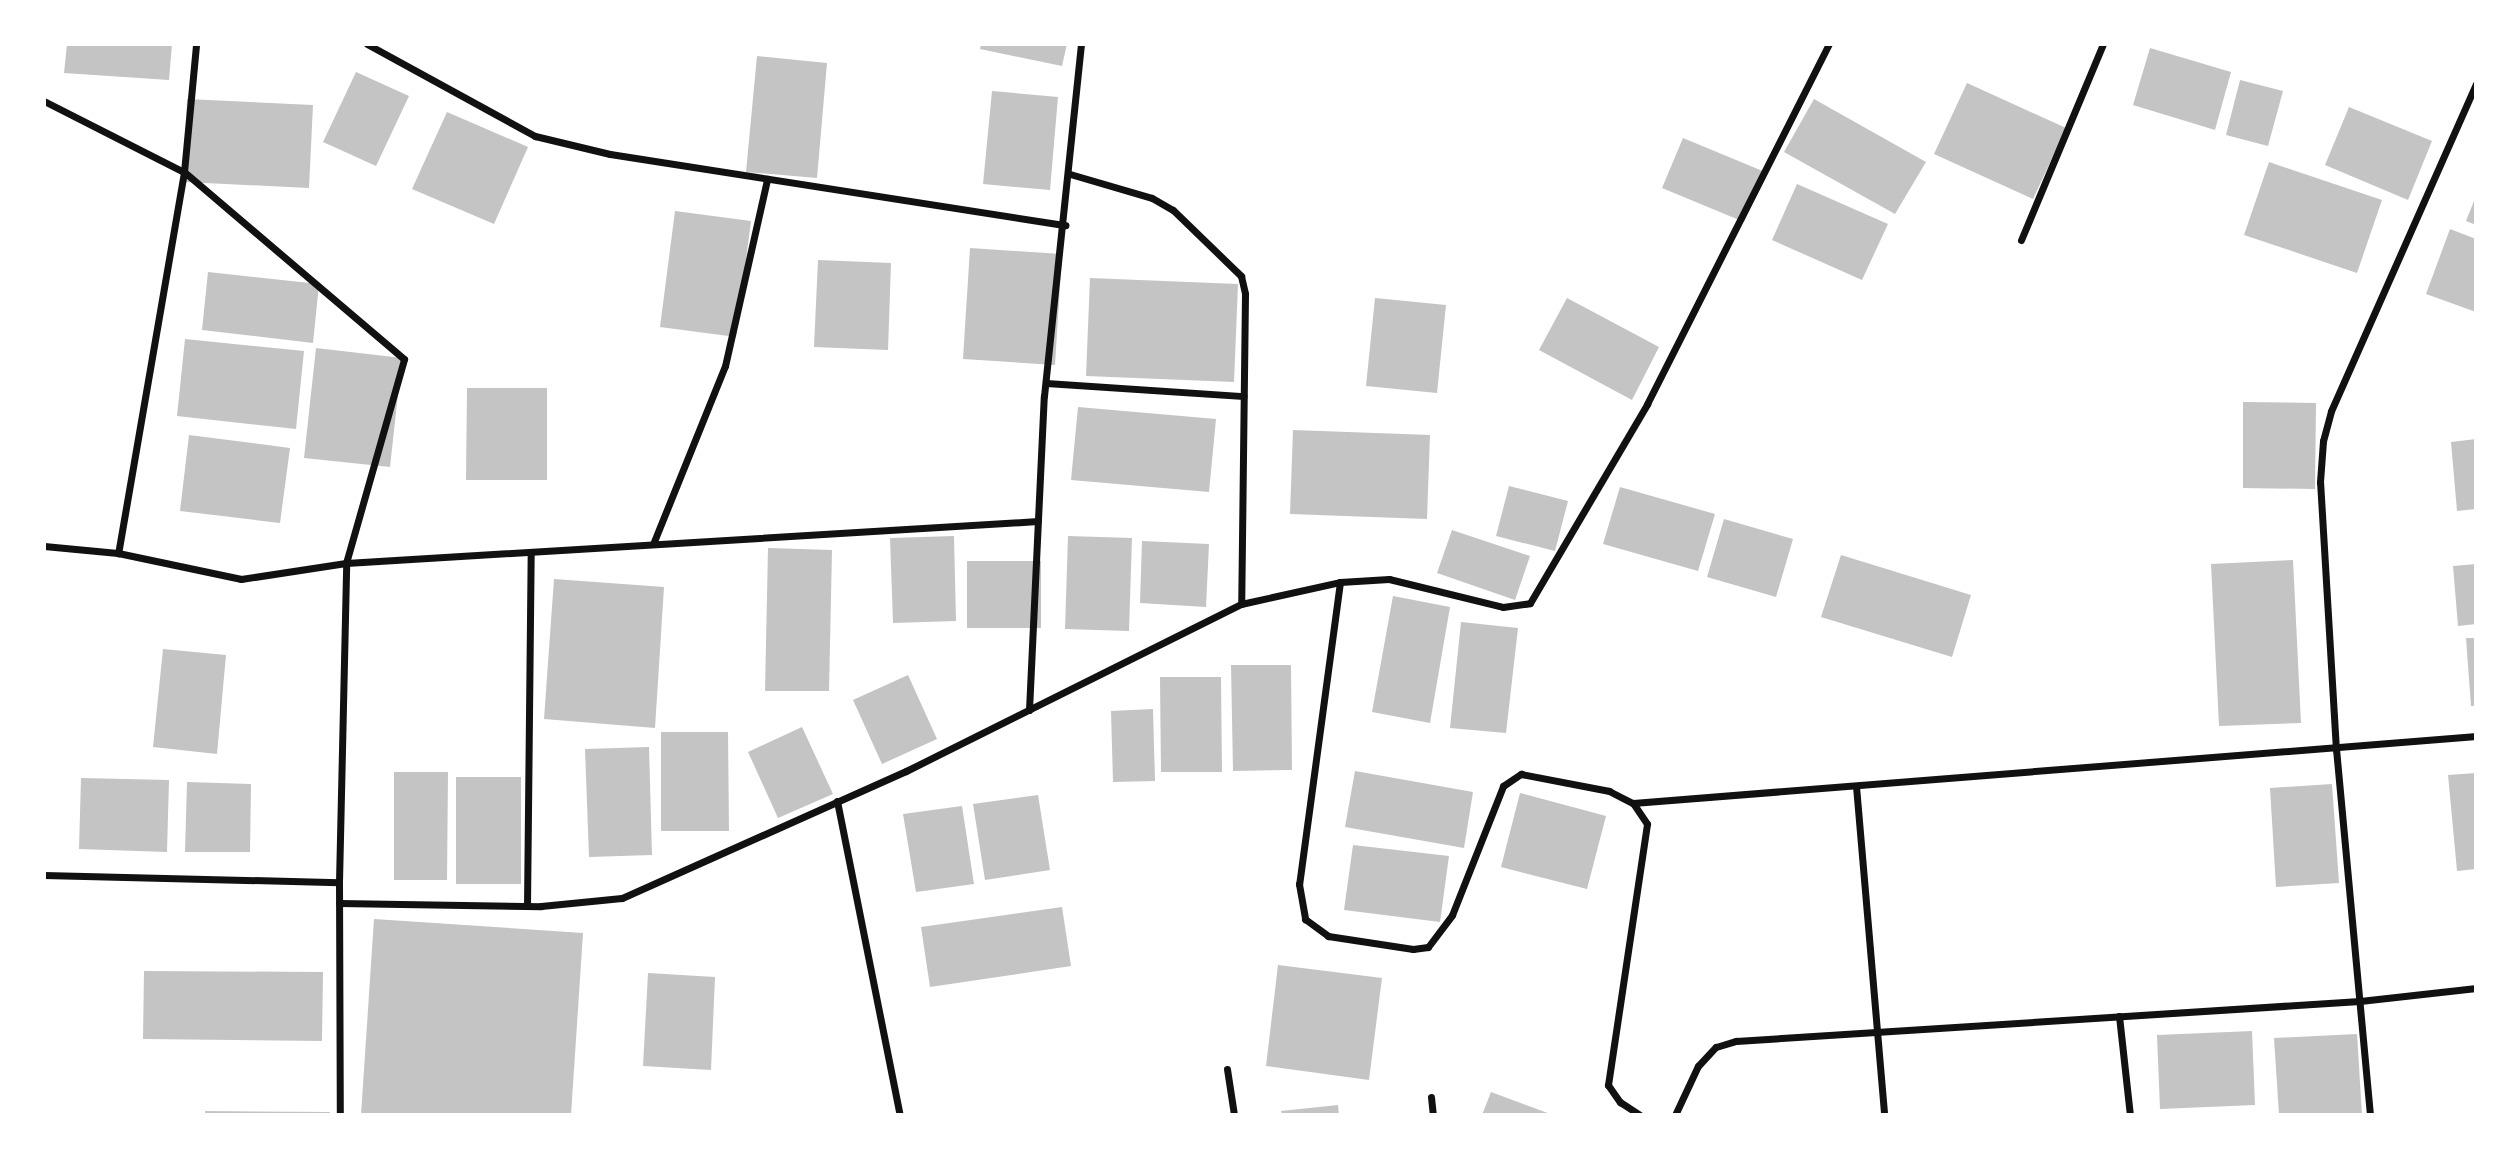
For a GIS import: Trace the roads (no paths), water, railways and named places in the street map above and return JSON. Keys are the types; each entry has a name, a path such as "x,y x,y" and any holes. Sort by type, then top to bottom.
{"street":[{"path":"118,553 184,172 196,44"},
{"path":"367,44 535,136 610,154 1065,225"},
{"path":"1030,710 1046,383 1065,225 1081,44"},
{"path":"339,903 527,906 622,898 1030,710 1241,604 1340,582 1402,581 1503,607 1530,603 1537,596 1647,404 1829,44"},
{"path":"2021,240 2103,44"},
{"path":"2370,1115 2336,750 2320,482 2323,441 2337,398 2476,84"},
{"path":"44,101 184,172 404,359 346,563 339,882 340,1115"},
{"path":"1070,174 1152,198 1173,210 1230,261 1241,276 1245,294 1241,604"},
{"path":"653,544 725,366 767,178"},
{"path":"1046,383 1244,396"},
{"path":"44,546 118,553 241,579 346,563 1038,521"},
{"path":"527,906 531,552"},
{"path":"1340,582 1299,884 1305,919 1328,936 1413,949 1428,947 1452,915 1503,786 1521,774 1609,791 1633,803 1647,824 1608,1085 1640,1115"},
{"path":"1633,803 2336,750 2476,736"},
{"path":"1856,786 1879,1031 1884,1115"},
{"path":"837,801 900,1115"},
{"path":"44,874 339,882"},
{"path":"1675,1115 1698,1066 1716,1047 1736,1041 2360,1001 2476,988"},
{"path":"2119,1016 2130,1115"},
{"path":"1227,1069 1234,1115"},
{"path":"1431,1097 1433,1115"}]}
